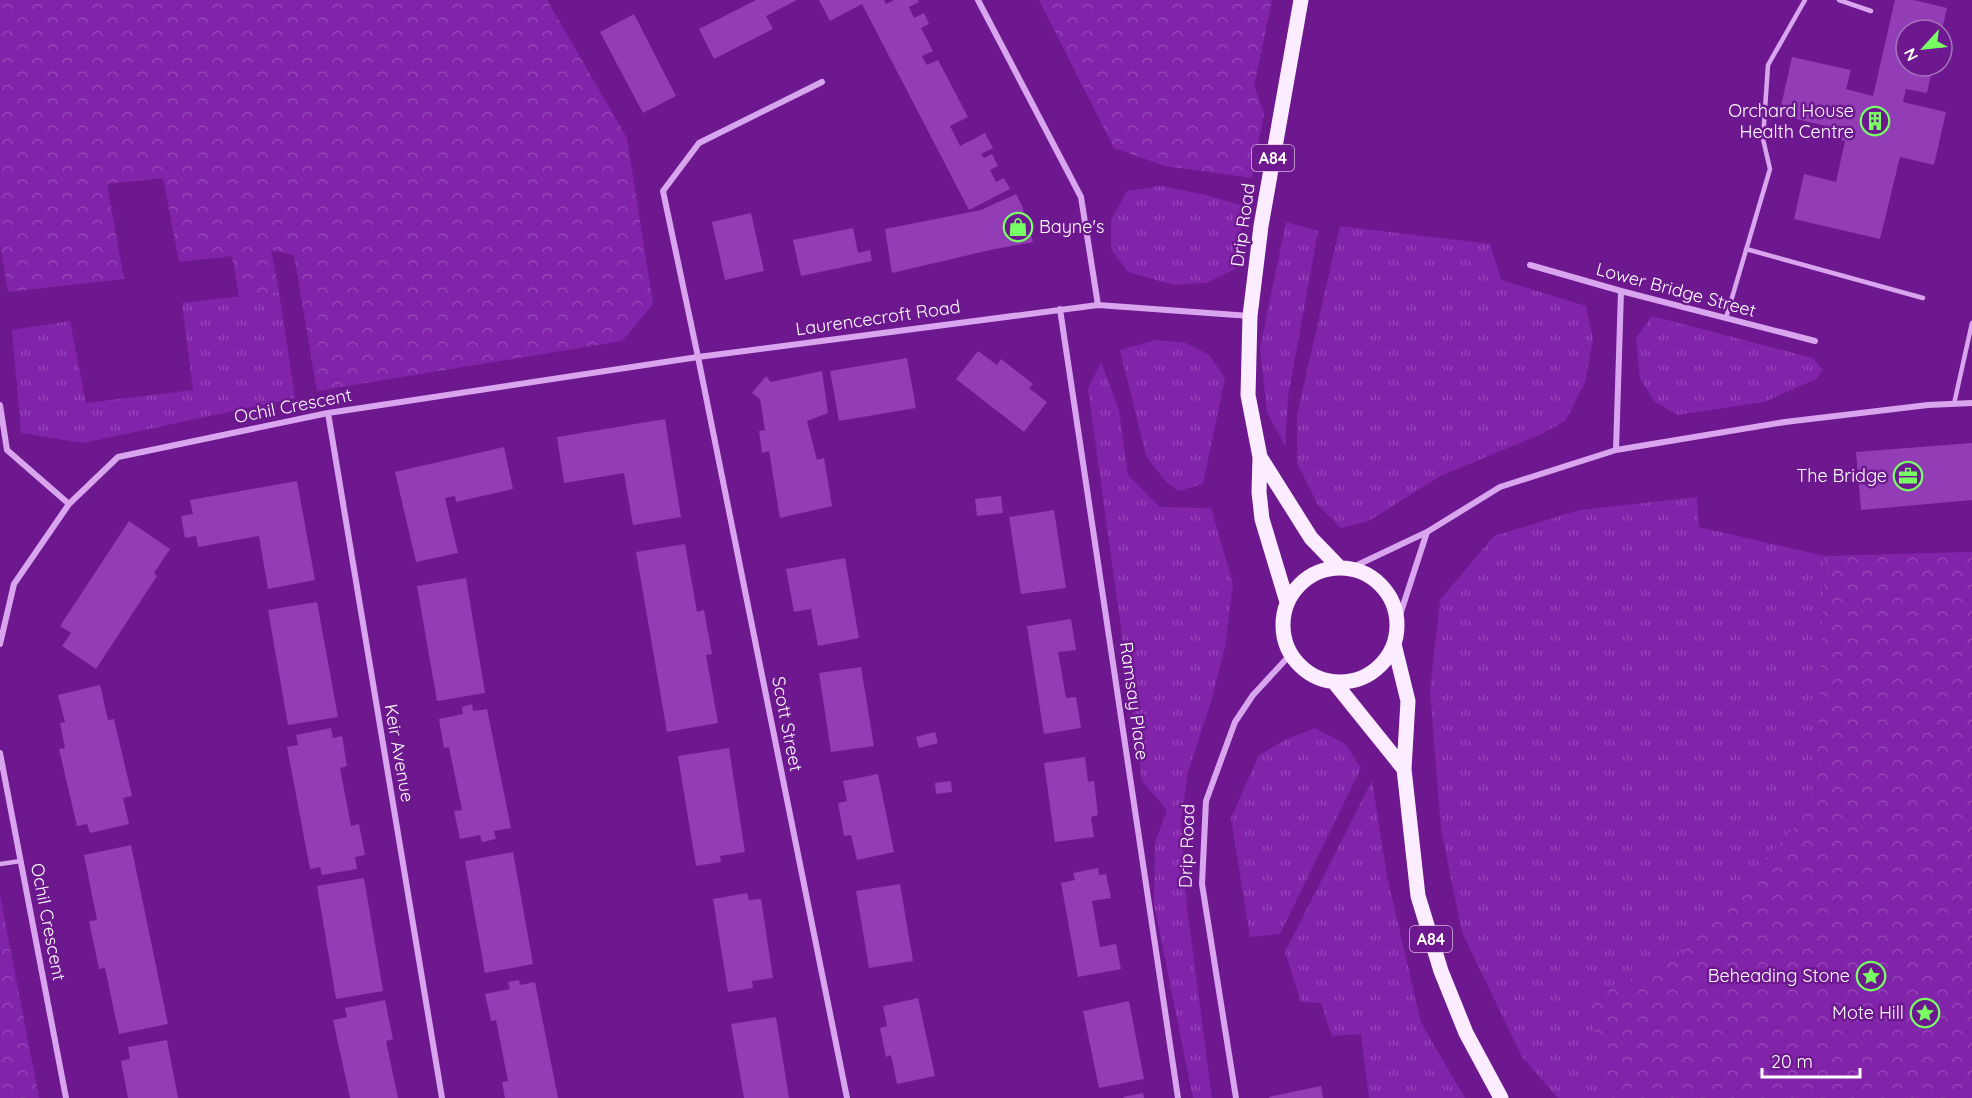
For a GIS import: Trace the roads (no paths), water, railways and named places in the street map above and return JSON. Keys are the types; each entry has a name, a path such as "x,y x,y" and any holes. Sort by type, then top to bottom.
{"main road":[{"name":"Drip Road","path":"1287,602 1262,519 1259,492 1260,457 1248,394 1250,316 1261,226 1301,0"},
{"name":"Drip Road","path":"1260,457 1311,538 1346,568"},
{"path":"1329,568 1346,568 1373,577 1390,597 1398,621 1394,644 1380,667 1357,680 1334,682 1311,675 1290,655 1283,634 1287,602 1303,580 1329,568"},
{"name":"A84","path":"1394,644 1408,701 1404,769 1418,896 1449,992 1500,1098"},
{"path":"1334,682 1404,769"}],"street":[{"path":"978,0 1081,197 1098,305"},
{"path":"698,357 663,191 699,143 822,82"},
{"name":"Lower Bridge Street","path":"1530,265 1815,342"},
{"path":"1616,450 1621,291"},
{"name":"Laurencecroft Road","path":"698,357 1098,305 1250,316"},
{"name":"Ramsay Place","path":"1060,309 1178,1098"},
{"name":"Ochil Crescent","path":"0,644 14,584 69,504 118,457 328,413 698,357"},
{"name":"Scott Street","path":"698,357 847,1098"},
{"path":"1346,568 1427,532 1500,487 1616,450 1785,422 1928,405 1972,403"},
{"path":"0,405 7,450 69,504"},
{"name":"Keir Avenue","path":"328,413 442,1098"},
{"path":"1398,621 1427,532"},
{"name":"Drip Road","path":"1236,1098 1202,884 1206,801 1235,722 1253,695 1290,655"},
{"name":"Ochil Crescent","path":"0,753 66,1098"}],"lane":[{"path":"1726,318 1770,170 1763,139 1768,65 1805,0"},
{"path":"1839,0 1871,11"},
{"path":"1746,249 1923,298"},
{"path":"1954,404 1972,323"},
{"path":"0,864 21,861"}],"place":[{"name":"Orchard House Health Centre","path":"1875,121"},
{"name":"Bayne's","path":"1018,227"},
{"name":"The Bridge","path":"1908,476"},
{"name":"Beheading Stone","path":"1871,976"},
{"name":"Mote Hill","path":"1925,1013"}]}
